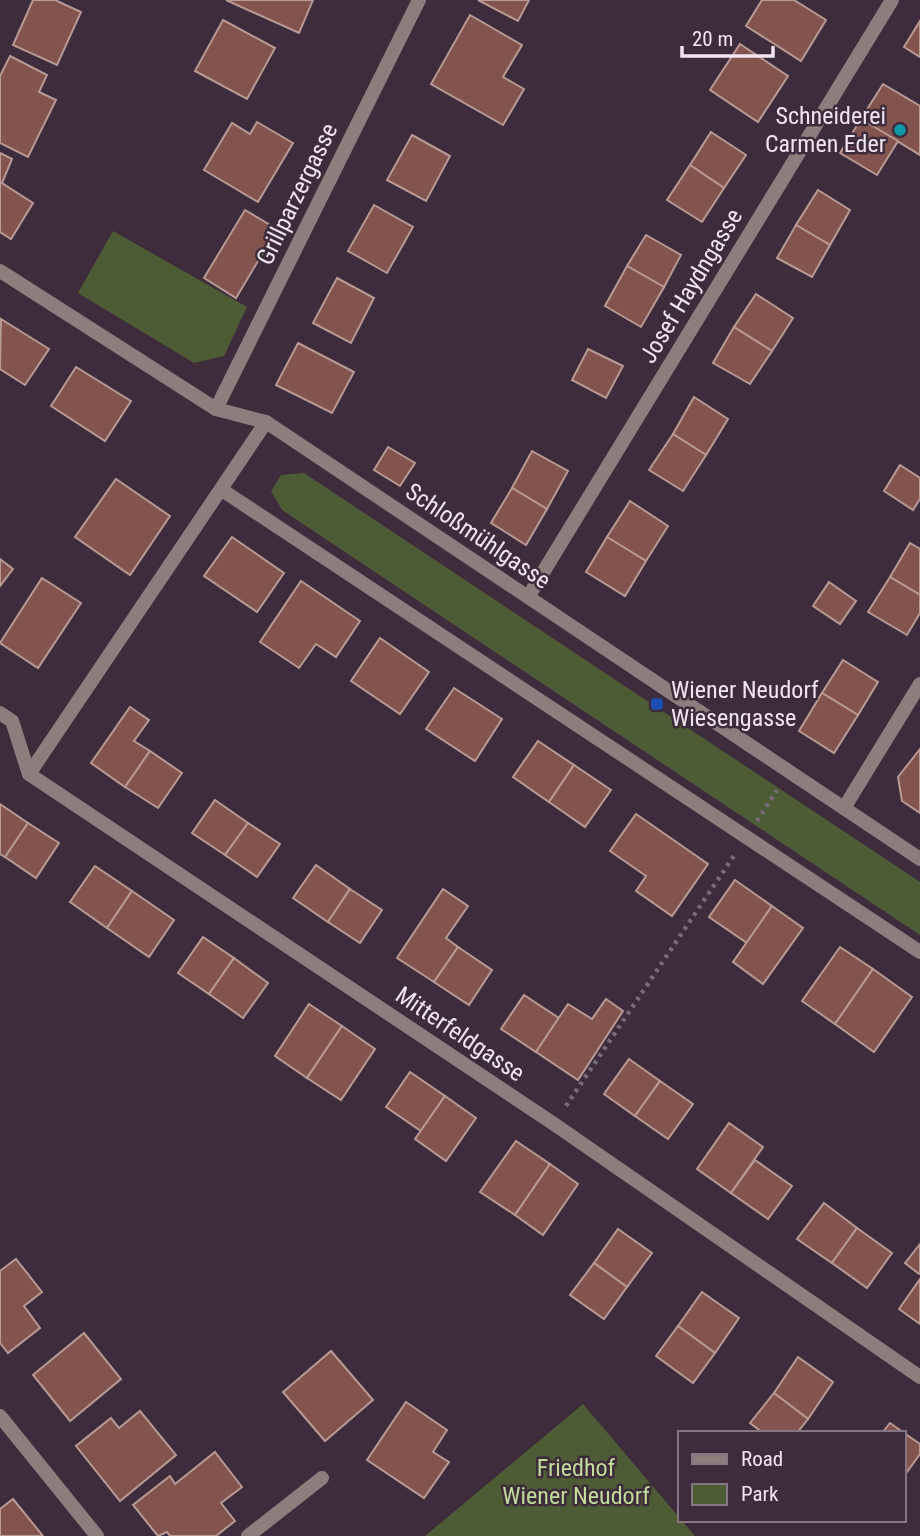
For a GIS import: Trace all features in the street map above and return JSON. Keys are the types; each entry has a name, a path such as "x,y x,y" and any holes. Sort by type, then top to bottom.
{"street":[{"name":"Grillparzergasse","path":"216,409 419,0"},
{"name":"Josef Haydngasse","path":"528,597 892,0"},
{"name":"Schloßmühlgasse","path":"0,271 216,409 266,422 920,859"},
{"path":"29,774 266,422"},
{"path":"222,490 920,952"},
{"path":"844,808 920,684"},
{"path":"0,713 12,721 29,774"},
{"name":"Mitterfeldgasse","path":"29,774 554,1124 920,1377"},
{"path":"0,1416 97,1536"},
{"path":"248,1536 322,1478"}],"path":[{"path":"554,1124 789,772"}],"green space":[{"path":"113,231 247,307 224,356 194,363 78,293"},
{"path":"304,473 920,882 920,935 282,510 271,491 281,475"},
{"name":"Friedhof Wiener Neudorf","path":"583,1404 678,1516 678,1522 683,1522 695,1536 425,1536"}],"building":[{"path":"33,0 55,0 81,12 57,65 13,45"},
{"path":"226,0 313,0 299,33"},
{"path":"478,0 529,0 518,21"},
{"path":"762,0 794,0 826,20 801,61 746,26"},
{"path":"470,15 522,45 503,77 524,89 503,125 431,84"},
{"path":"223,20 275,48 247,99 195,71"},
{"path":"920,21 920,57 904,47"},
{"path":"740,44 788,76 758,122 710,90"},
{"path":"10,56 47,75 39,92 56,100 28,157 0,143 0,76"},
{"name":"Schneiderei Carmen Eder","path":"883,84 920,106 920,155 861,119"},
{"path":"861,119 898,141 877,175 840,153"},
{"path":"257,122 293,143 258,202 204,170 232,123 250,134"},
{"path":"711,132 746,155 724,188 690,165"},
{"path":"412,135 450,156 426,201 387,180"},
{"path":"0,153 12,159 2,183 33,203 11,239 0,232"},
{"path":"690,165 724,188 702,222 667,200"},
{"path":"818,190 850,210 830,245 796,225"},
{"path":"374,205 413,227 387,273 348,251"},
{"path":"245,210 277,229 236,298 204,278"},
{"path":"796,225 830,245 812,277 777,258"},
{"path":"646,235 681,255 664,287 627,266"},
{"path":"627,266 664,287 641,327 605,306"},
{"path":"337,278 374,298 351,343 313,323"},
{"path":"756,294 793,318 772,351 734,327"},
{"path":"1,319 49,349 25,385 0,369"},
{"path":"734,327 772,351 750,384 713,363"},
{"path":"298,343 354,372 332,413 276,385"},
{"path":"588,349 623,366 606,398 572,380"},
{"path":"76,367 131,401 105,441 51,406"},
{"path":"694,397 728,419 706,455 673,434"},
{"path":"673,434 706,455 683,491 649,470"},
{"path":"388,447 415,463 400,486 374,470"},
{"path":"532,451 568,471 547,509 512,488"},
{"path":"900,465 920,478 920,499 913,510 884,491"},
{"path":"116,479 170,516 130,575 75,537"},
{"path":"512,488 547,509 526,545 491,523"},
{"path":"630,501 668,526 646,561 607,537"},
{"path":"232,537 284,573 257,612 204,576"},
{"path":"607,537 646,561 625,596 586,572"},
{"path":"910,543 920,549 920,595 890,577"},
{"path":"0,559 13,569 0,586"},
{"path":"890,577 920,595 920,613 907,635 868,612"},
{"path":"42,578 81,603 38,668 0,643"},
{"path":"301,581 360,621 336,657 316,644 299,668 260,642"},
{"path":"829,582 856,601 840,624 813,606"},
{"path":"380,638 429,672 400,714 351,681"},
{"path":"843,660 878,682 858,715 822,693"},
{"path":"454,688 502,719 475,761 426,729"},
{"path":"822,693 858,715 834,753 799,731"},
{"path":"130,707 149,720 134,741 150,751 125,787 91,763"},
{"path":"538,741 574,765 549,802 513,777"},
{"path":"920,749 920,813 902,801 898,777"},
{"path":"150,751 182,773 158,808 125,787"},
{"path":"574,765 611,790 585,827 549,802"},
{"path":"215,800 248,823 225,855 192,833"},
{"path":"0,804 28,823 5,857 0,854"},
{"path":"636,814 708,864 672,916 636,891 646,876 610,851"},
{"path":"28,823 59,843 36,878 5,857"},
{"path":"248,823 280,844 257,877 225,855"},
{"path":"316,865 350,889 328,922 293,898"},
{"path":"95,866 132,891 107,928 70,902"},
{"path":"735,880 772,906 747,943 709,917"},
{"path":"350,889 382,910 360,943 328,922"},
{"path":"443,889 468,906 446,938 458,947 434,982 397,958"},
{"path":"132,891 174,920 149,957 107,928"},
{"path":"772,906 803,928 763,984 733,962"},
{"path":"203,937 234,958 209,994 178,973"},
{"path":"458,947 492,970 469,1005 434,982"},
{"path":"840,947 873,969 835,1024 802,1001"},
{"path":"234,958 268,983 243,1018 209,994"},
{"path":"873,969 912,997 874,1052 835,1024"},
{"path":"524,995 559,1018 536,1052 501,1029"},
{"path":"606,999 623,1011 578,1080 536,1052 568,1004 592,1019"},
{"path":"309,1004 342,1026 307,1078 275,1056"},
{"path":"342,1026 375,1049 341,1100 307,1078"},
{"path":"629,1059 660,1081 635,1116 604,1094"},
{"path":"410,1072 445,1096 421,1131 386,1107"},
{"path":"660,1081 693,1104 668,1139 635,1116"},
{"path":"445,1096 476,1118 446,1161 415,1139"},
{"path":"729,1123 763,1147 731,1193 697,1169"},
{"path":"516,1141 550,1164 515,1215 480,1192"},
{"path":"755,1160 792,1186 768,1219 731,1193"},
{"path":"550,1164 578,1184 543,1235 515,1215"},
{"path":"824,1203 857,1228 832,1263 797,1239"},
{"path":"857,1228 892,1253 867,1288 832,1263"},
{"path":"618,1229 652,1253 627,1287 594,1263"},
{"path":"920,1244 920,1273 919,1274 905,1263"},
{"path":"16,1259 42,1292 24,1306 40,1328 8,1353 0,1343 0,1271"},
{"path":"594,1263 627,1287 604,1319 570,1295"},
{"path":"920,1279 920,1324 899,1309"},
{"path":"702,1292 739,1318 715,1353 678,1326"},
{"path":"678,1326 715,1353 693,1383 656,1356"},
{"path":"84,1333 121,1379 70,1421 33,1375"},
{"path":"331,1351 373,1400 325,1441 283,1392"},
{"path":"798,1357 833,1382 808,1419 774,1393"},
{"path":"774,1393 808,1419 799,1431 760,1431 750,1423"},
{"path":"406,1402 447,1430 433,1452 449,1462 424,1498 367,1460"},
{"path":"140,1411 176,1455 120,1501 76,1446 111,1418 119,1428"},
{"path":"890,1423 901,1431 884,1431"},
{"path":"906,1434 920,1444 920,1454 906,1473"},
{"path":"215,1452 242,1487 221,1503 235,1521 216,1536 170,1536 167,1532 158,1536 133,1505 170,1476 175,1484"},
{"path":"13,1499 43,1536 0,1536 0,1509"}],"place":[{"name":"Schneiderei Carmen Eder","path":"900,130"},
{"name":"Wiener Neudorf Wiesengasse","path":"657,704"}]}
